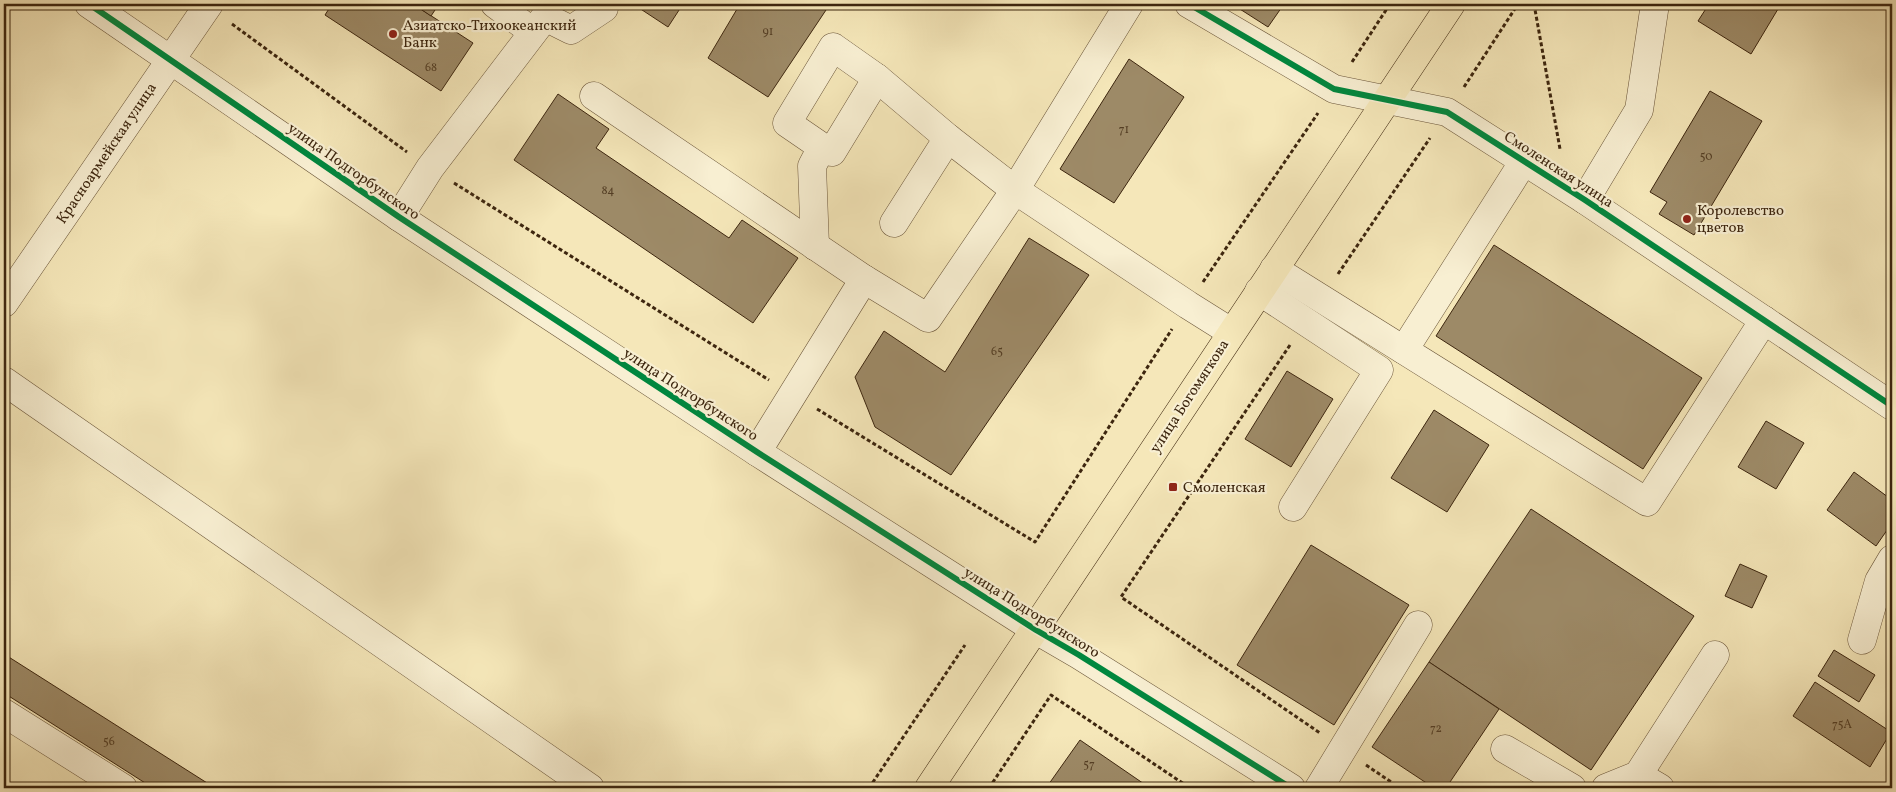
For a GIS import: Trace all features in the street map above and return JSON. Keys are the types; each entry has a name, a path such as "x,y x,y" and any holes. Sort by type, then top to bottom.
{"main road":[{"name":"улица Богомягкова","path":"929,788 1451,4"}],"street":[{"name":"улица Подгорбунского","path":"89,4 399,217 757,452 1036,630 1079,655 1274,784"},
{"name":"Красноармейская улица","path":"4,303 209,4"},
{"path":"495,4 533,32"},
{"path":"594,96 864,279 928,318 1015,190 1129,4"},
{"name":"Смоленская улица","path":"1189,4 1334,89 1447,112 1576,194 1892,406"},
{"path":"1576,194 1639,110 1655,4"},
{"path":"399,217 430,168 545,17 571,30 604,8"},
{"path":"877,78 832,152 787,123 833,47 877,78 948,138 1015,190 1231,332"},
{"path":"894,222 948,138"},
{"path":"815,246 812,166 822,147"},
{"path":"1404,350 1524,161"},
{"path":"1274,269 1647,502 1764,320"},
{"path":"757,452 864,279"},
{"path":"1259,291 1379,370 1293,507"},
{"path":"4,381 590,788"},
{"path":"1862,640 1880,580 1892,559"},
{"path":"1319,788 1418,625"},
{"path":"1606,788 1649,781 1715,655"},
{"path":"4,713 123,788"},
{"path":"1505,749 1572,788"}],"path":[{"path":"232,24 430,168 792,395 1035,542 1188,305 1390,4"},
{"path":"1534,4 1576,194"},
{"path":"1121,597 1400,788"},
{"path":"869,788 965,645"},
{"path":"989,788 1051,695 1190,788"}],"building":[{"path":"332,4 413,4 473,43 441,91 325,15"},
{"path":"413,4 439,4 431,16"},
{"path":"633,4 683,4 668,27"},
{"path":"740,4 830,4 768,97 708,58"},
{"path":"1232,4 1284,4 1268,27"},
{"path":"1709,4 1781,4 1751,54 1698,21"},
{"path":"1129,59 1184,97 1114,203 1060,169"},
{"path":"1710,91 1762,121 1694,235 1659,214 1667,202 1650,192"},
{"path":"558,94 609,129 596,148 729,238 742,220 798,258 753,323 514,160"},
{"path":"1029,238 1089,275 951,475 875,427 855,377 884,331 945,372"},
{"path":"1494,245 1702,378 1643,469 1436,336"},
{"path":"1287,371 1333,399 1291,467 1245,439"},
{"path":"1434,410 1489,445 1447,512 1391,478"},
{"path":"1766,421 1804,443 1776,489 1738,467"},
{"path":"1854,472 1892,500 1892,523 1876,546 1827,510"},
{"path":"1531,509 1694,616 1591,770 1429,662"},
{"path":"1311,545 1409,605 1334,725 1237,665"},
{"path":"1740,564 1767,576 1752,608 1725,596"},
{"path":"1834,650 1875,675 1859,702 1818,676"},
{"path":"4,654 215,788 153,788 4,693"},
{"path":"1429,662 1499,709 1446,788 1434,788 1372,747"},
{"path":"1815,682 1891,732 1870,767 1793,716"},
{"path":"1080,740 1150,788 1046,788"}],"cycle path":[{"path":"89,4 399,217 757,452 1036,630 1291,788"},
{"path":"1189,4 1334,89 1447,112 1585,200 1892,406"}],"place":[{"name":"Азиатско-Тихоокеанский Банк","path":"393,34"},
{"name":"Королевство цветов","path":"1687,219"},
{"name":"Смоленская","path":"1173,487"}]}
